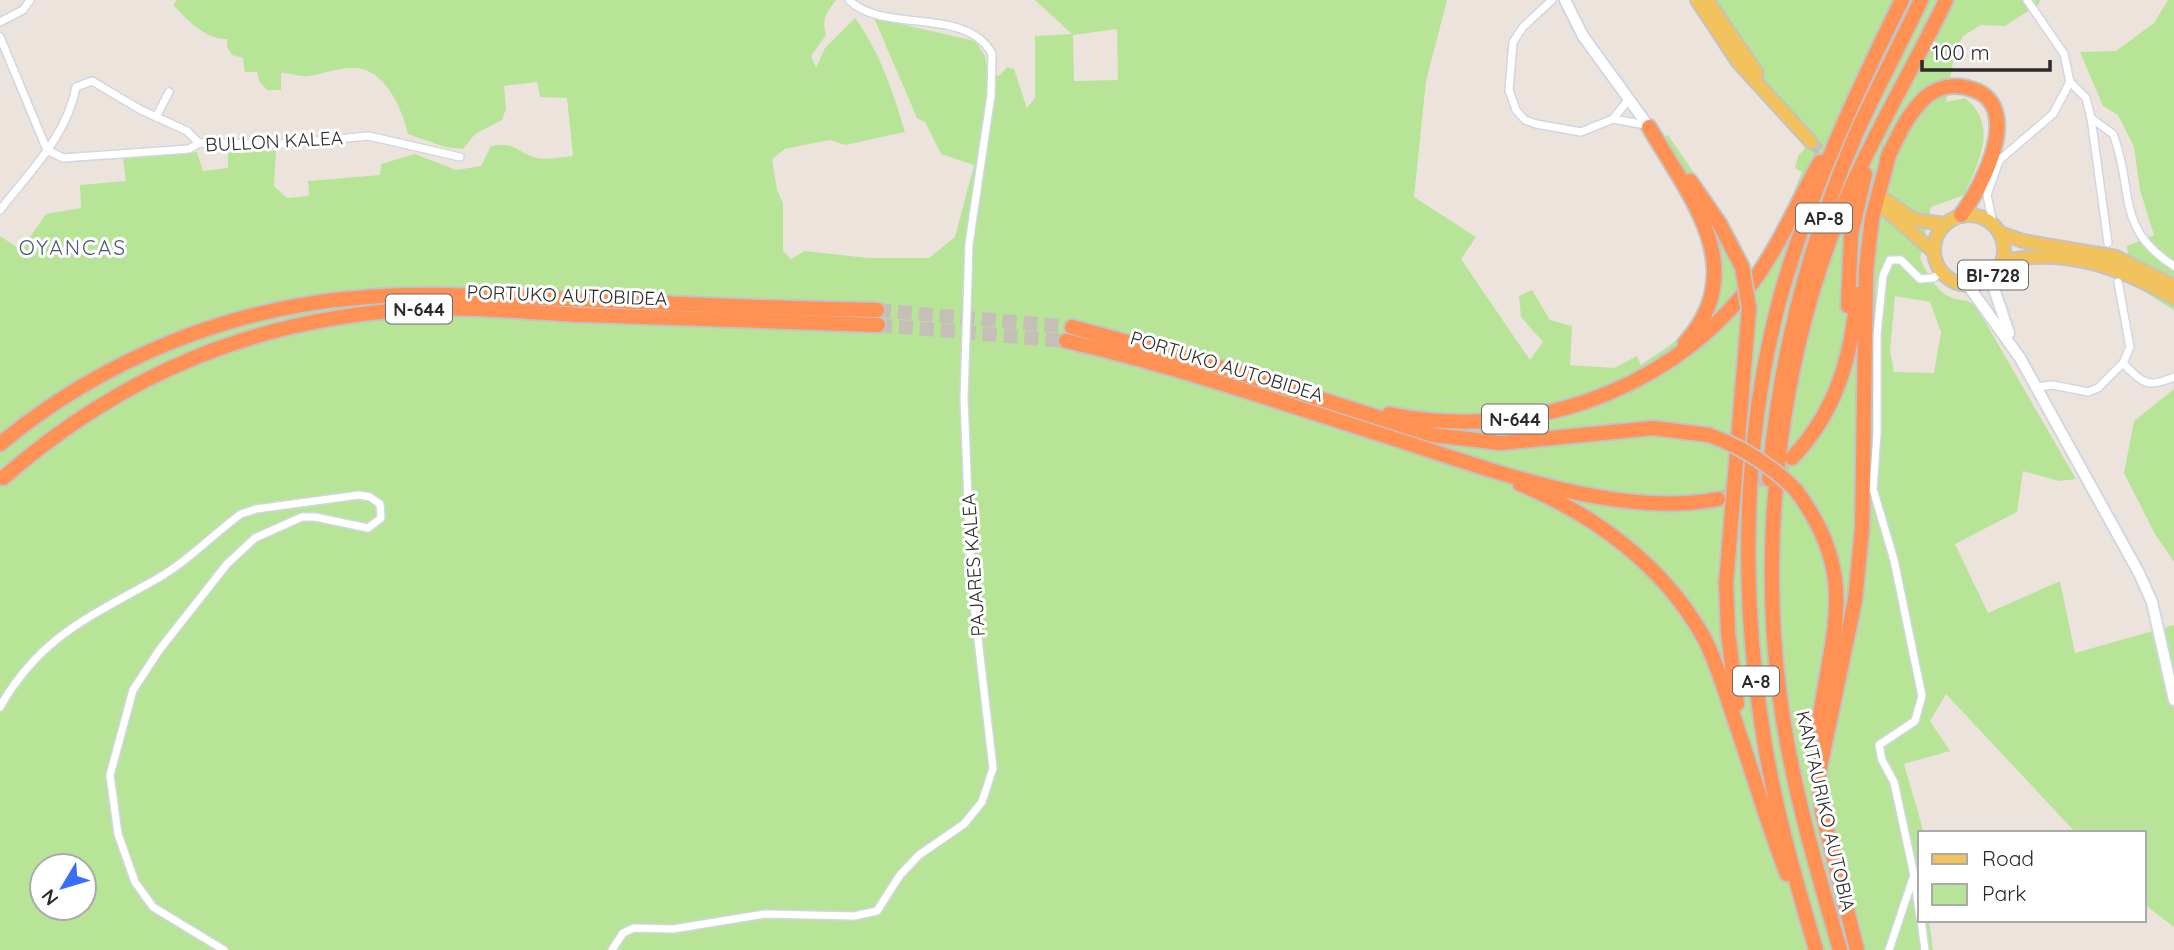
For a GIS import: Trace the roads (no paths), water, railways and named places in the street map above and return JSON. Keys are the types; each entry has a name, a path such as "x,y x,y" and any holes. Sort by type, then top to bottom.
{"highway":[{"name":"A-8","path":"1816,950 1771,774 1758,704 1748,600 1753,450 1763,379 1780,299 1801,231 1844,118 1902,0"},
{"name":"AP-8","path":"1771,610 1766,545 1769,473 1782,377 1798,304 1817,235 1856,135 1921,0"},
{"name":"KANTAURIKO AUTOBIA","path":"1840,950 1792,770 1780,700 1771,610 1781,450 1798,352 1831,240 1848,195 1946,0"},
{"path":"1792,458 1825,415 1837,393 1847,356 1866,216 1890,151 1912,113 1927,96 1943,88 1972,88 1986,98 1996,120 1996,144 1985,174 1961,215"},
{"name":"N-644","path":"1345,405 1443,422 1526,418 1562,410 1609,393 1672,357 1715,325 1761,270 1844,118"},
{"name":"N-644","path":"1650,127 1701,216 1716,261 1714,288 1707,312 1693,334 1672,357"},
{"path":"1650,127 1720,223 1742,267 1749,308 1726,583 1728,633 1742,742 1774,841 1810,929"},
{"path":"1847,356 1851,235 1872,145"},
{"path":"1819,772 1856,600 1862,529 1866,270 1872,218 1890,151"},
{"name":"PORTUKO AUTOBIDEA","path":"0,444 54,404 128,361 215,326 288,307 366,297 415,295 878,317 417,309 306,323 209,350 150,376 104,400 44,441 3,478"},
{"name":"PORTUKO AUTOBIDEA","path":"1345,405 1230,370 1069,334 1457,459"},
{"path":"1345,405 1409,430 1469,441 1525,443 1653,428 1709,435 1749,452 1772,467 1795,489 1822,531 1836,578 1839,606 1818,733 1819,772 1822,811 1857,950"},
{"name":"N-644","path":"1457,459 1559,501 1598,525 1643,562 1668,587 1704,639 1742,742"},
{"name":"N-644","path":"1457,459 1619,500 1675,505 1718,499"}],"main road":[{"path":"1697,0 1738,62 1813,140 1749,63 1707,0"},
{"name":"BI-728","path":"1934,252 1939,232 1945,224 1915,220 1884,204 1934,252 1942,272 1953,281 1967,284 1990,277 2002,262 2003,242 1996,228"},
{"path":"1945,224 1961,215"},
{"name":"BI-728","path":"1961,215 1972,215 2024,241 2116,257 2174,286"},
{"name":"BI-728","path":"2002,262 2042,256 2079,260 2112,267 2174,298"}],"street":[{"name":"PAJARES KALEA","path":"612,950 623,933 634,928 673,929 765,914 854,916 877,911 900,875 919,855 964,824 982,802 993,768 971,579 964,398 969,244 991,95 992,54 976,35 945,25 860,10 849,0"},
{"path":"1552,0 1522,27 1513,42 1510,66 1511,100 1525,120 1562,130 1589,131 1613,119 1629,99"},
{"path":"1565,0 1583,36 1650,127"},
{"path":"2027,0 2064,54 2070,82 2086,98 2108,243"},
{"path":"0,22 30,1"},
{"path":"0,37 47,150"},
{"path":"0,210 64,127 76,87 83,82 92,81 187,131 199,142"},
{"path":"1985,174 2001,157 2053,114 2070,82"},
{"path":"156,117 169,92"},
{"path":"2091,118 2113,134 2132,217 2141,238 2149,249 2174,266"},
{"path":"1613,119 1629,120 1650,127"},
{"name":"BULLON KALEA","path":"47,150 63,158 189,149 199,142 281,144 369,136 460,157"},
{"path":"1996,228 1987,195 2001,157"},
{"path":"1918,904 1894,782 1878,751 1879,745 1916,722 1922,695 1896,571 1873,489 1877,434 1877,334 1883,276 1891,260 1901,260 1920,279 1933,278 1942,272"},
{"path":"1990,277 2000,311 2020,358"},
{"path":"2037,387 2053,385 2088,392 2098,388 2123,363 2130,347 2118,282"},
{"path":"1967,284 2020,358 2139,573 2151,602 2174,700"},
{"path":"2123,363 2147,384 2156,385 2174,377"},
{"path":"0,707 13,685 58,636 72,625 161,576 242,514 256,509 359,495 370,497 380,504 381,518 368,528 316,517 302,517 275,527 243,546 160,649 133,690 110,775 118,834 135,882 148,901 224,950"},
{"path":"1889,950 1914,875"},
{"path":"1920,922 1925,950"}],"tunnel":[{"path":"1811,142 1883,208"},
{"path":"877,310 1072,327"},
{"path":"878,325 1066,341"},
{"path":"1718,499 1755,483 1792,458"}],"district":[{"name":"OYANCAS","path":"73,247"}]}
